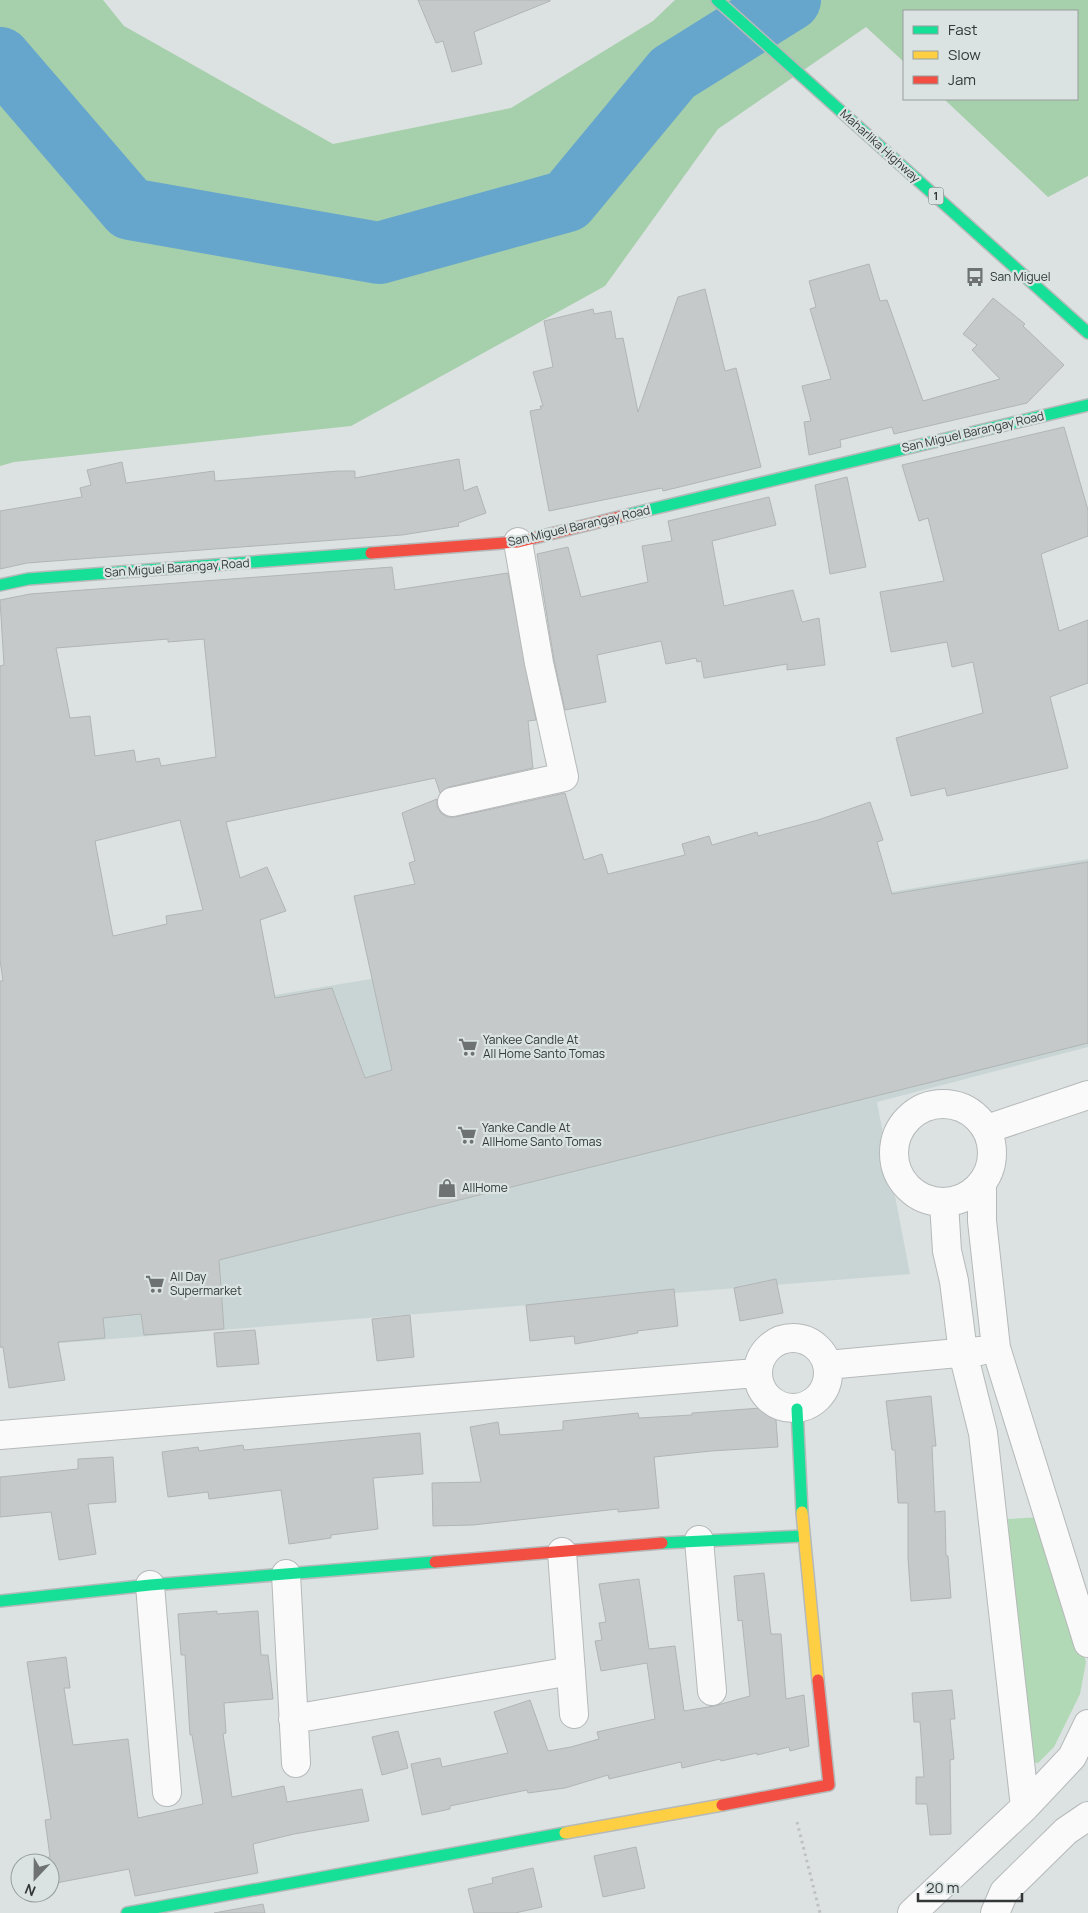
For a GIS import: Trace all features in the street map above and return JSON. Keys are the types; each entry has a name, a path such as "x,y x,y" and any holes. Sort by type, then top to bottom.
{"main road":[{"name":"Maharlika Highway","path":"717,0 1088,333"},
{"name":"San Miguel Barangay Road","path":"0,584 28,579 518,542 849,460 1088,405"},
{"path":"127,1913 830,1785 803,1536 797,1409"},
{"path":"0,1601 286,1574 699,1540 803,1536"}],"street":[{"path":"452,802 564,777 538,663 518,542"},
{"path":"987,1129 1088,1095"},
{"path":"982,1185 965,1199 944,1203 919,1197 900,1179 893,1154 899,1129 918,1110 943,1103 968,1110 987,1129 993,1158 982,1185 982,1221 996,1348 1088,1643"},
{"path":"944,1203 948,1250 954,1281 963,1354 982,1434 1025,1807"},
{"path":"789,1338 805,1340 820,1350 828,1365 827,1385 815,1401 797,1409 777,1406 762,1392 756,1372 761,1356 772,1344 789,1338"},
{"path":"828,1365 963,1354 996,1348"},
{"path":"0,1435 756,1372"},
{"path":"699,1540 712,1691"},
{"path":"562,1552 574,1714"},
{"path":"286,1574 296,1763"},
{"path":"150,1586 168,1792"},
{"path":"293,1719 570,1671"},
{"path":"912,1913 1025,1807 1072,1757 1088,1724"},
{"path":"995,1913 1004,1892 1066,1831 1088,1816"}],"path":[{"path":"789,1793 820,1913"}],"shaded area":[{"name":"AllHome","path":"1088,859 1088,1047 877,1102 910,1274 0,1348 0,1041"}],"green space":[{"path":"0,0 103,0 124,26 333,144 511,108 653,21 675,0 1088,0 1088,176 1048,197 945,100 1078,100 1078,10 903,10 903,61 866,27 718,129 605,286 351,426 14,462 0,466"},
{"path":"1042,1517 1086,1662 1080,1694 1054,1747 1038,1763 1027,1761 1022,1753 1008,1519"}],"building":[{"path":"418,0 550,1 474,32 482,64 452,72 443,41 436,43"},
{"path":"869,264 880,301 887,300 923,401 1000,379 972,350 977,345 963,334 993,298 1025,324 1023,326 1064,365 1027,403 894,434 892,427 840,440 841,447 809,455 804,422 811,421 802,386 831,379 810,309 816,307 809,281"},
{"path":"705,289 725,371 736,368 761,467 663,491 662,488 549,511 530,411 541,409 540,406 543,406 533,372 553,367 544,321 593,309 594,314 611,311 616,339 623,338 638,412 678,297"},
{"path":"1064,427 1088,510 1088,536 1041,554 1059,631 1088,620 1088,683 1050,697 1068,768 947,796 945,788 911,796 896,738 983,713 973,662 952,667 947,642 891,652 880,592 944,581 928,518 919,521 902,465"},
{"path":"459,459 464,491 477,486 486,513 458,523 459,526 402,535 27,563 0,569 0,511 82,497 80,488 91,485 87,470 122,462 126,483 214,471 215,481 338,471 355,471 355,478"},
{"path":"847,477 866,567 830,574 815,485"},
{"path":"769,497 776,525 712,541 724,606 793,590 802,622 819,618 825,665 787,670 787,664 704,678 701,661 697,662 696,658 666,664 661,641 597,655 606,702 565,710 554,660 537,554 568,547 581,597 648,582 642,546 672,541 668,521"},
{"path":"392,567 395,590 508,573 536,720 528,721 533,768 449,787 440,793 435,778 226,822 240,878 267,867 286,911 260,920 275,998 332,988 365,1078 392,1070 354,896 415,884 409,863 415,861 402,813 437,799 437,806 441,813 447,817 455,817 565,793 584,860 602,854 608,874 685,855 682,844 709,836 712,845 757,832 758,836 818,820 870,802 883,840 877,842 892,894 1088,862 1088,1043 219,1260 224,1329 144,1335 141,1314 103,1318 105,1338 58,1342 65,1380 9,1388 3,1347 0,1347 0,981 3,981 0,960 0,666 4,665 0,600 30,594","holes":["168,639 168,642 204,639 216,757 161,766 159,758 136,762 134,750 95,756 90,716 70,718 56,648","180,820 203,910 166,916 167,924 113,936 95,841"]},
{"path":"776,1279 783,1313 740,1321 734,1288"},
{"path":"674,1289 678,1326 637,1331 638,1333 575,1344 574,1336 530,1341 526,1305"},
{"path":"410,1315 414,1357 377,1361 372,1319"},
{"path":"255,1330 259,1364 217,1367 214,1333"},
{"path":"931,1396 936,1446 932,1446 935,1512 945,1511 946,1556 948,1556 951,1598 911,1601 908,1558 908,1503 898,1503 895,1450 892,1450 886,1401"},
{"path":"775,1407 778,1447 654,1457 659,1508 618,1512 618,1509 473,1525 433,1526 432,1483 481,1482 470,1427 498,1422 500,1435 563,1430 563,1421 638,1413 639,1418"},
{"path":"420,1433 423,1474 373,1478 378,1529 331,1535 331,1538 289,1544 281,1490 209,1499 208,1492 168,1497 162,1452 198,1447 199,1451 243,1445 244,1450"},
{"path":"113,1457 116,1502 88,1504 96,1554 59,1560 51,1512 0,1517 0,1477 78,1469 78,1459"},
{"path":"764,1573 771,1634 781,1634 786,1699 804,1695 809,1746 790,1751 789,1747 757,1755 757,1753 721,1761 720,1759 682,1768 681,1762 609,1779 608,1775 565,1788 528,1793 527,1790 450,1806 450,1809 422,1815 411,1764 440,1758 442,1767 508,1753 494,1712 530,1700 548,1751 599,1739 597,1732 655,1719 647,1663 601,1671 595,1641 602,1640 599,1623 606,1622 599,1584 639,1579 649,1649 675,1646 684,1711 714,1706 750,1696 742,1620 738,1621 734,1576"},
{"path":"217,1611 217,1614 258,1611 261,1655 268,1655 273,1699 224,1703 226,1733 223,1734 232,1797 284,1786 287,1802 362,1789 369,1821 294,1834 253,1844 258,1873 135,1896 129,1869 60,1882 60,1853 49,1853 45,1820 51,1819 27,1662 66,1657 70,1688 64,1688 73,1745 128,1739 138,1818 203,1804 192,1735 190,1735 185,1655 181,1655 178,1614"},
{"path":"952,1690 955,1719 950,1719 954,1759 950,1760 951,1834 930,1835 927,1804 916,1804 916,1777 924,1777 920,1722 914,1722 912,1693"},
{"path":"398,1731 408,1768 382,1775 372,1737"},
{"path":"636,1847 645,1888 603,1897 594,1856"},
{"path":"533,1868 542,1907 515,1913 474,1913 468,1889 493,1883 492,1878"},
{"path":"263,1904 265,1913 214,1913"}],"waterway":[{"path":"0,58 130,209 379,253 567,201 673,73 790,0"}],"traffic: fast":[{"path":"717,0 1088,333"},
{"path":"627,515 1088,405"},
{"path":"0,585 28,579 371,553"},
{"path":"797,1409 802,1512"},
{"path":"662,1543 803,1536"},
{"path":"0,1601 150,1585 435,1562"},
{"path":"127,1913 565,1833"}],"traffic: slow":[{"path":"802,1512 818,1680"},
{"path":"565,1833 722,1805"}],"traffic: jam":[{"path":"371,553 518,542 627,515"},
{"path":"435,1562 662,1543"},
{"path":"722,1805 829,1785 818,1680"}],"place":[{"name":"San Miguel","path":"975,277"},
{"name":"Yankee Candle At All Home Santo Tomas","path":"468,1047"},
{"name":"Yanke Candle At AllHome Santo Tomas","path":"467,1135"},
{"name":"AllHome","path":"447,1188"},
{"name":"All Day Supermarket","path":"155,1284"}]}
